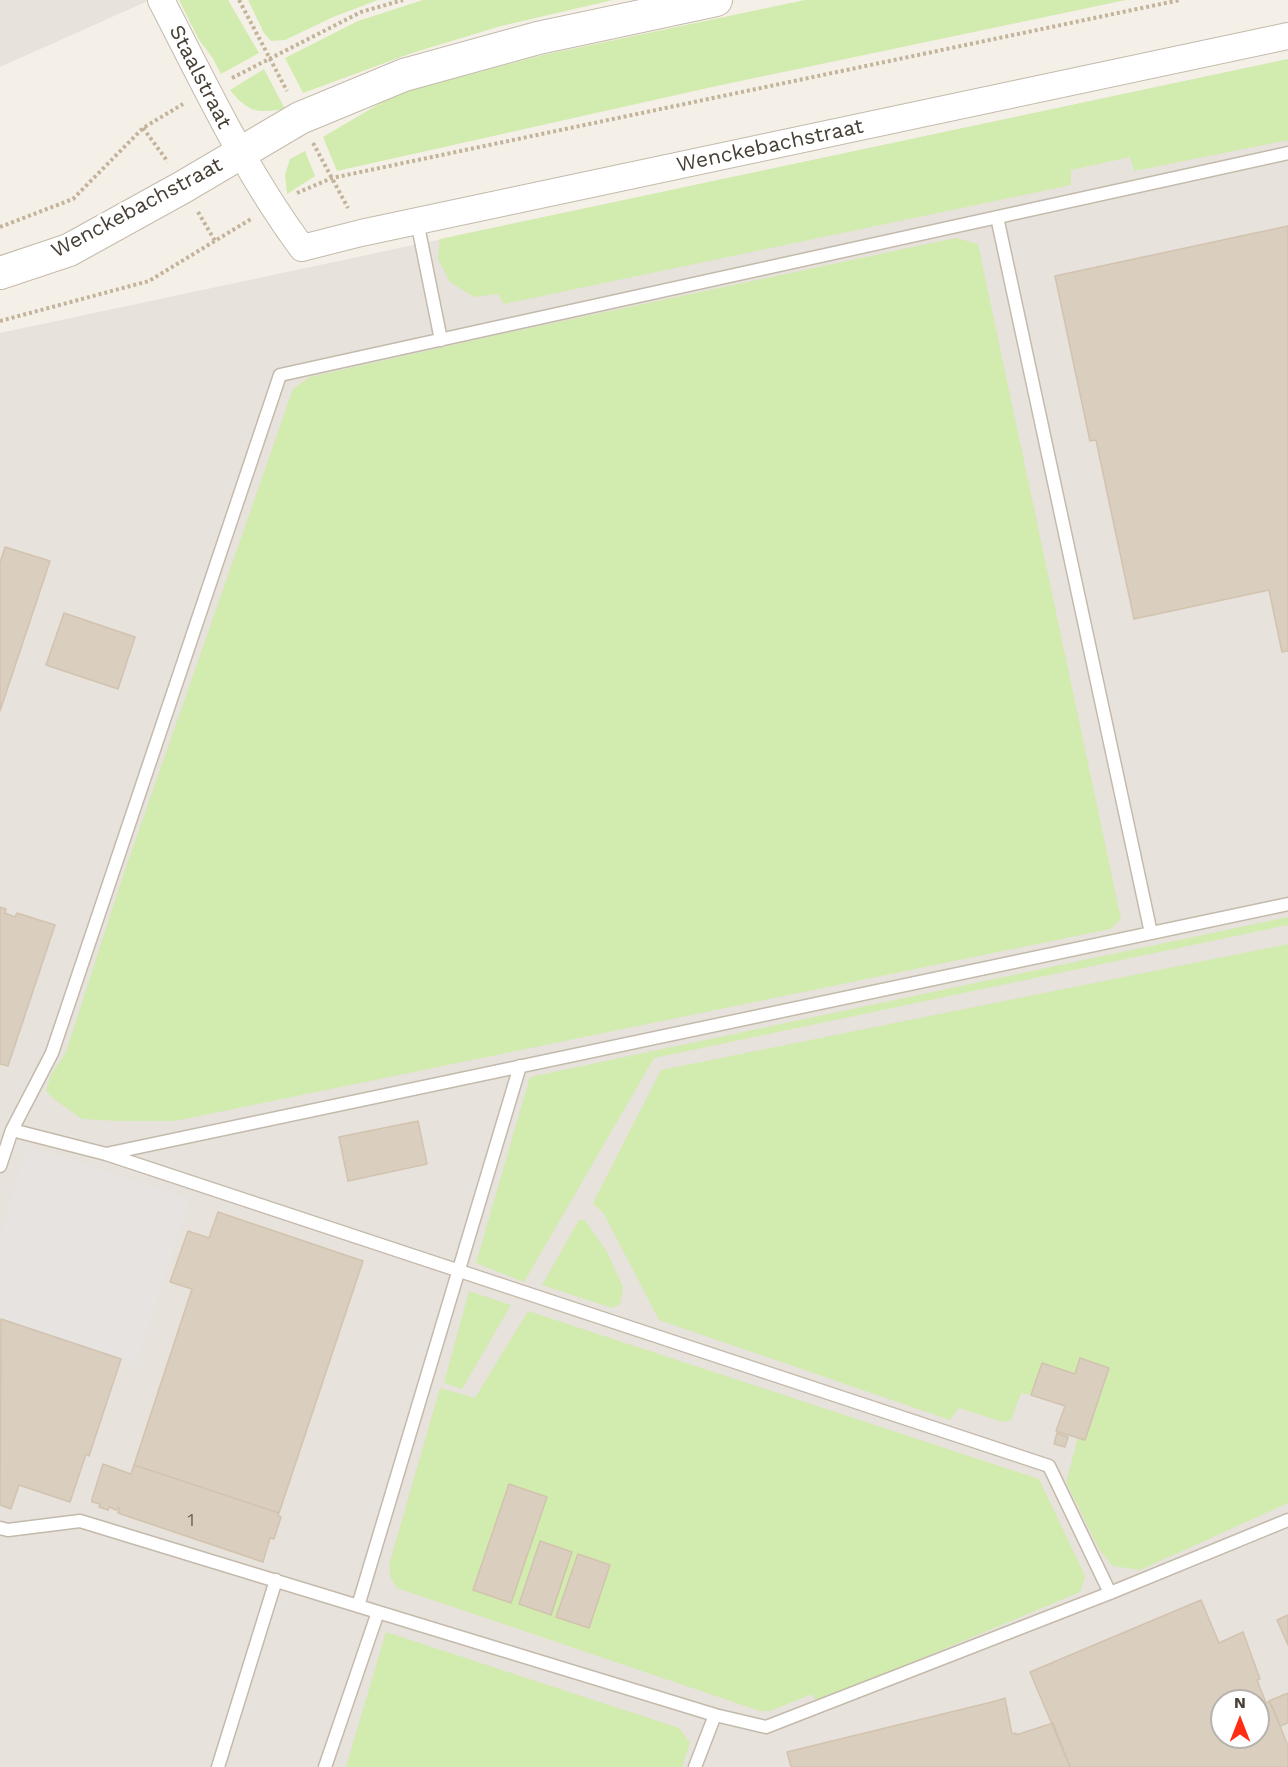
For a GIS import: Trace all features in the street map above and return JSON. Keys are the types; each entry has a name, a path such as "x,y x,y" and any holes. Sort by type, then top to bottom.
{"street":[{"name":"Staalstraat","path":"161,0 240,153"},
{"name":"Wenckebachstraat","path":"0,273 69,250 183,187 300,118 404,75 538,38 716,0"},
{"name":"Wenckebachstraat","path":"240,153 302,248 361,233 1288,36"}],"lane":[{"path":"0,1166 12,1130 52,1053 280,375 1288,153"},
{"path":"997,217 1151,933"},
{"path":"417,221 441,340"},
{"path":"105,1154 1288,904"},
{"path":"358,1606 520,1066"},
{"path":"12,1130 105,1154 1050,1466 1110,1593"},
{"path":"0,1528 8,1530 80,1521 715,1715 766,1727 1110,1593 1288,1520"},
{"path":"218,1767 276,1580"},
{"path":"326,1767 378,1612"},
{"path":"695,1767 715,1715"}],"path":[{"path":"239,0 271,59"},
{"path":"0,321 149,281 273,206 304,189 332,178 1180,0"}],"shaded area":[{"path":"0,0 150,0 0,67"},
{"path":"1288,59 1288,1767 0,1767 0,333"},
{"path":"27,1146 190,1199 136,1364 0,1320 0,1236"}],"green space":[{"path":"179,0 228,0 259,53 221,74 199,40"},
{"path":"248,0 378,0 333,17 285,40 271,41 264,33"},
{"path":"423,0 613,0 501,26 412,53 303,93 285,58 358,21"},
{"path":"805,0 1126,0 712,87 337,171 323,137 396,94 543,55"},
{"path":"1288,59 1288,140 1134,171 1130,157 1071,170 1071,185 504,304 498,294 474,297 450,282 438,259 440,239"},
{"path":"264,69 285,109 254,110 230,90"},
{"path":"305,151 315,176 287,194 285,175 290,159"},
{"path":"956,238 978,244 1121,919 1110,929 175,1121 82,1119 46,1091 51,1075 66,1052 123,876 293,389 310,377"},
{"path":"1288,917 1288,925 654,1058 524,1282 476,1263 530,1077"},
{"path":"1288,944 1288,1503 1140,1570 1113,1566 1099,1549 1066,1482 1078,1438 1085,1440 1109,1368 1080,1359 1075,1374 1042,1363 1031,1395 1021,1393 1011,1420 1003,1422 959,1408 950,1420 659,1320 604,1214 593,1203 661,1070"},
{"path":"579,1220 585,1220 607,1252 623,1287 620,1304 612,1308 542,1285"},
{"path":"469,1291 511,1305 462,1389 444,1383"},
{"path":"528,1311 1039,1479 1085,1576 1080,1592 817,1702 812,1694 770,1711 760,1711 397,1588 391,1578 389,1565 440,1388 475,1398"},
{"path":"386,1632 679,1728 690,1743 682,1767 346,1767"}],"building":[{"path":"1288,226 1288,651 1282,652 1269,590 1134,619 1096,440 1090,441 1055,276"},
{"path":"5,547 50,561 0,711 0,563"},
{"path":"64,613 135,637 118,689 46,665"},
{"path":"0,907 6,909 5,913 15,917 17,913 55,925 8,1066 0,1064"},
{"path":"418,1121 427,1164 348,1181 339,1137"},
{"path":"218,1212 363,1261 279,1513 134,1465 192,1289 170,1282 188,1231 209,1238"},
{"path":"1,1319 121,1359 89,1456 86,1454 70,1502 19,1485 11,1509 0,1505"},
{"path":"1080,1358 1109,1368 1085,1440 1056,1431 1065,1406 1031,1395 1042,1363 1075,1374"},
{"path":"1057,1433 1068,1437 1065,1447 1054,1444"},
{"path":"103,1464 131,1474 134,1465 279,1513 278,1516 281,1517 274,1539 270,1538 263,1562 118,1513 118,1507 116,1510 109,1507 108,1510 99,1507 100,1504 92,1502 92,1499"},
{"path":"509,1484 547,1497 511,1603 473,1590"},
{"path":"540,1541 572,1552 551,1615 519,1604"},
{"path":"578,1554 610,1565 589,1628 556,1617"},
{"path":"1201,1600 1219,1643 1243,1632 1260,1679 1257,1680 1261,1689 1210,1689 1210,1749 1270,1749 1270,1703 1288,1746 1288,1767 1070,1767 1030,1672"},
{"path":"1288,1615 1288,1645 1277,1620"},
{"path":"1288,1693 1288,1723 1280,1726 1270,1701"},
{"path":"1005,1698 1012,1734 1016,1733 1016,1735 1053,1723 1070,1767 791,1767 787,1752"}]}
